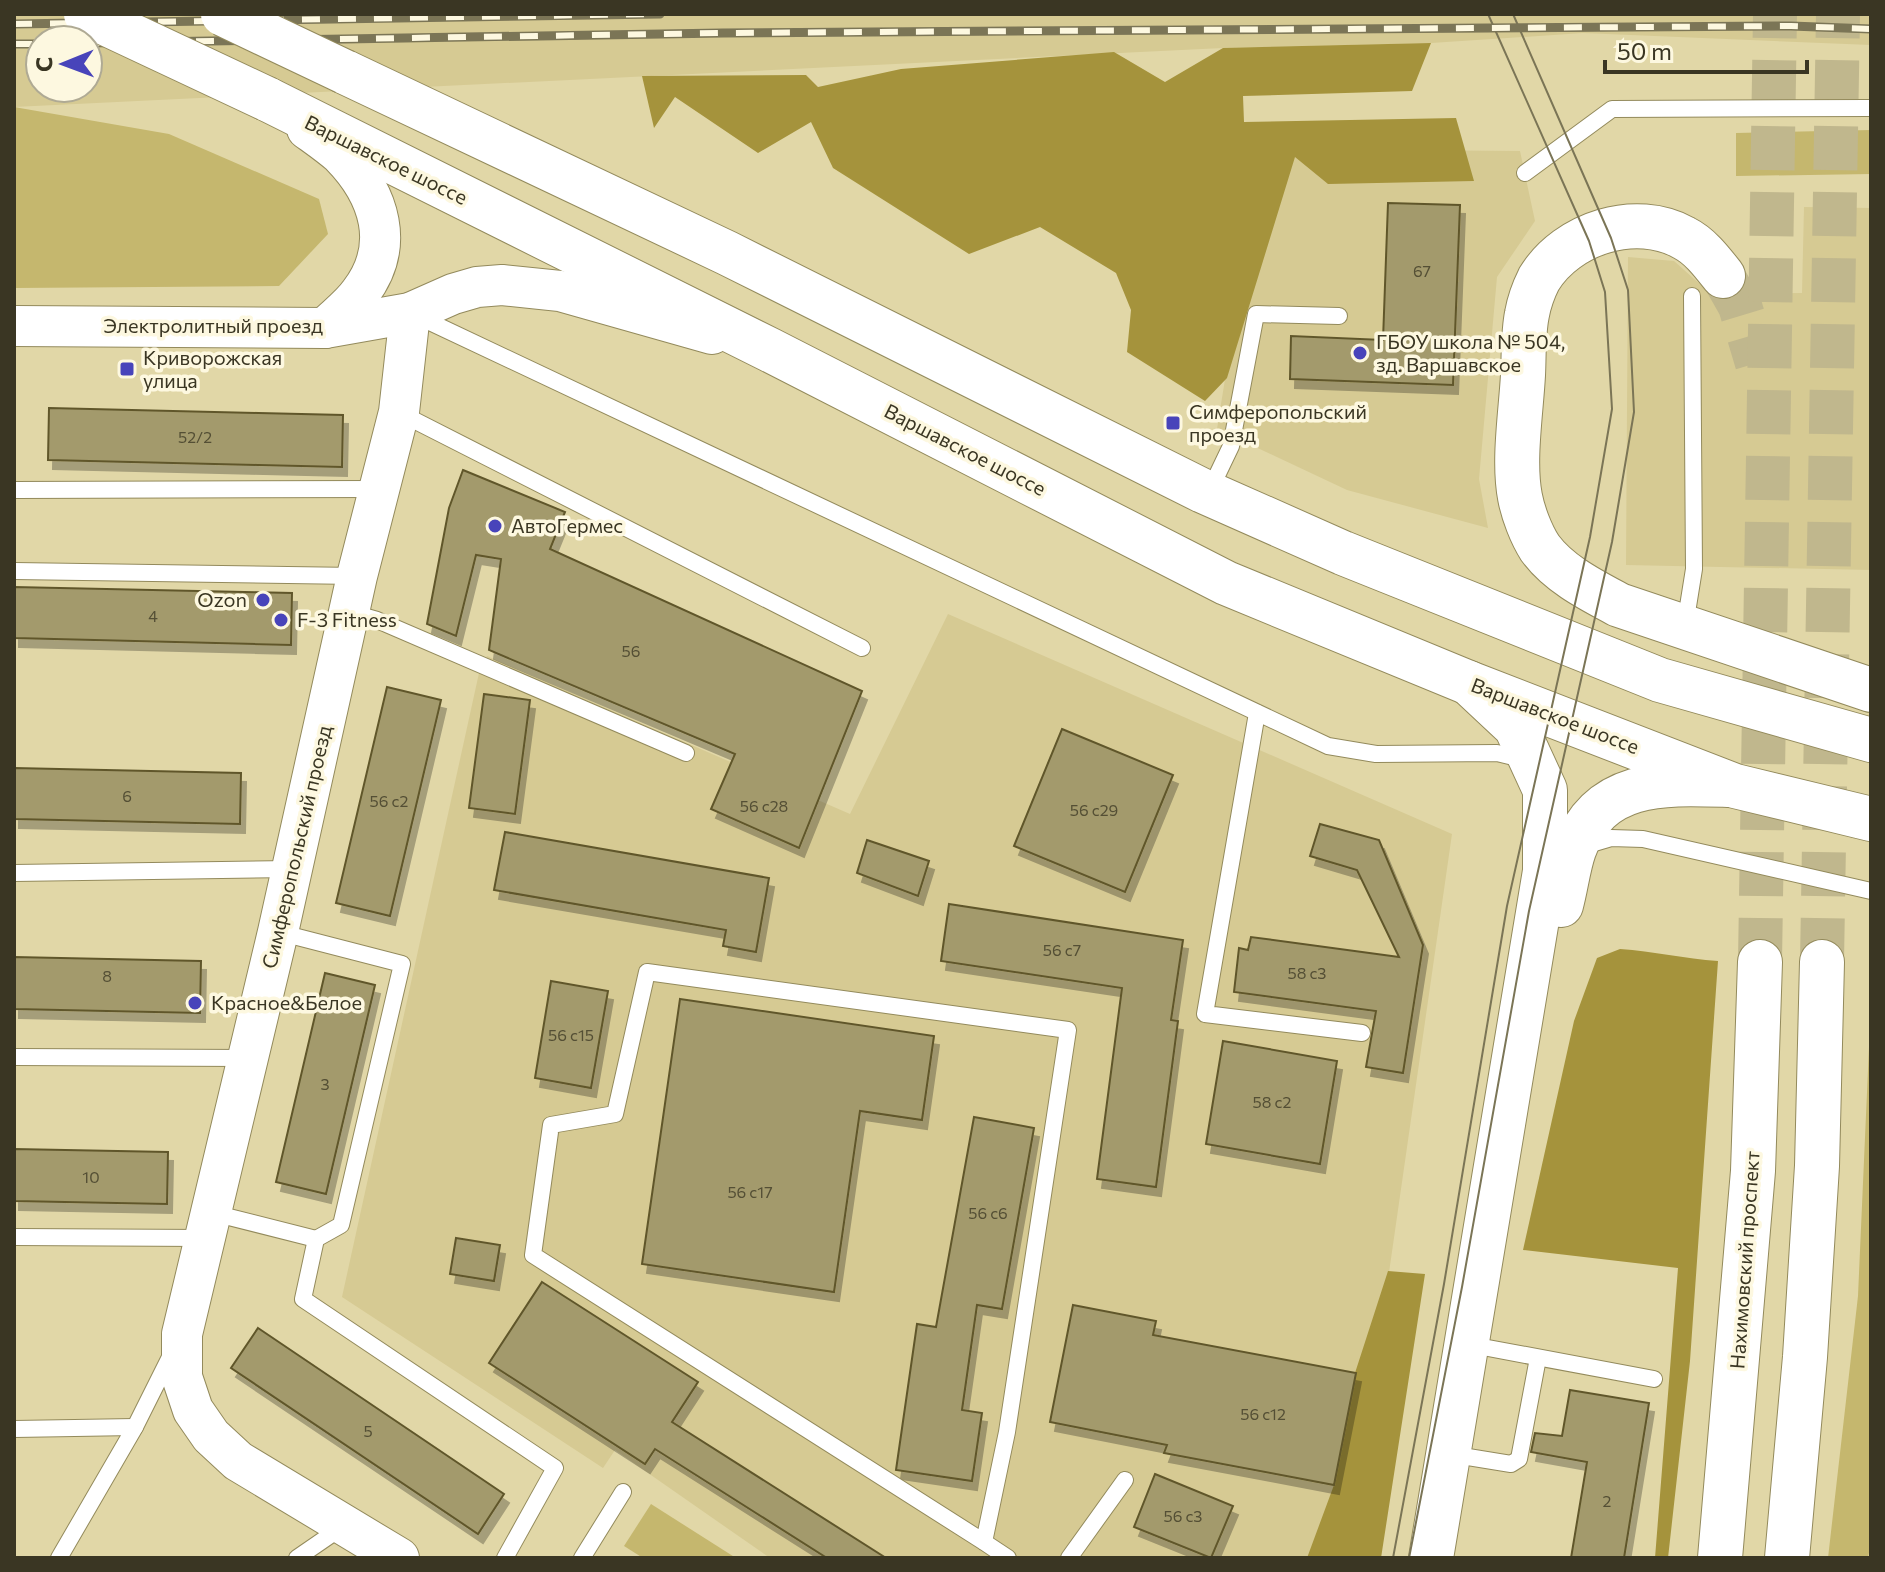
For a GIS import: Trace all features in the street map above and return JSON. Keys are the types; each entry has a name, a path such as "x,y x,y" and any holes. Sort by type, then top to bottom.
{"main road":[{"name":"Варшавское шоссе","path":"86,14 273,103 770,350 1226,583 1469,683 1735,786 1871,819"},
{"path":"223,14 727,253 1209,493 1343,553 1660,680 1871,740"},
{"path":"1708,286 1705,254 1684,238 1653,227 1612,229 1579,240 1555,260 1538,281 1527,315 1519,496 1541,548 1559,568 1584,586 1619,605 1871,690"},
{"path":"1451,1558 1560,912 1560,859 1545,790 1516,727 1469,683"},
{"path":"1431,1558 1560,859 1595,813 1612,798 1630,791 1674,783 1735,786"},
{"name":"Нахимовский проспект","path":"1720,1558 1753,1171 1760,962"},
{"path":"1787,1558 1805,1357 1817,1166 1822,962"}],"street":[{"path":"273,103 340,155 367,187 380,220 381,251 370,276 360,294 325,328"},
{"name":"Электролитный проезд","path":"14,326 325,328 410,313 453,294 477,287 502,285 560,291 770,350"},
{"name":"Симферопольский проезд","path":"399,1558 238,1461 211,1436 193,1410 182,1377 182,1334 278,932 353,594 399,412 410,313"}],"lane":[{"path":"1525,173 1612,109 1871,108"},
{"path":"1685,627 1694,569 1708,286"},
{"path":"410,313 1328,746 1376,754 1497,753 1532,762"},
{"path":"1209,493 1231,446 1256,314 1339,316"},
{"path":"399,412 862,648"},
{"path":"14,490 380,489"},
{"path":"14,571 353,594 377,620 686,753"},
{"path":"1257,713 1205,1014 1362,1033"},
{"path":"1560,859 1611,838 1643,839 1871,891"},
{"path":"14,873 292,869"},
{"path":"14,1237 208,1225 316,1239 341,1225 402,964 278,932"},
{"path":"984,1542 1007,1432 1068,1030 647,972 615,1114 551,1125 533,1255 1008,1558"},
{"path":"14,1057 248,1058"},
{"path":"316,1239 303,1299 555,1468 505,1558"},
{"path":"59,1558 135,1427 182,1334"},
{"path":"1488,1348 1654,1379"},
{"path":"1468,1457 1511,1464 1519,1459 1538,1358"},
{"path":"14,1429 135,1427"},
{"path":"1069,1558 1125,1480"},
{"path":"582,1558 623,1492"},
{"path":"297,1558 345,1525"}],"shaded area":[{"path":"14,14 1871,14 1871,45 1583,33 1431,43 1223,48 104,103 104,24 24,24 24,104 75,104 14,107"},
{"path":"1431,43 1412,91 1243,96 1244,122 1456,118 1474,181 1328,184 1295,157 1227,378 1205,401 1127,352 1131,310 1116,273 1040,227 969,254 833,168 811,122 758,153 675,97 654,128 642,76 806,75 818,87 901,69 1114,52 1165,82 1223,48"},
{"path":"14,107 169,134 319,199 328,234 279,286 14,288"},
{"path":"1871,130 1871,174 1736,176 1736,133"},
{"name":"ГБОУ школа № 504, зд. Варшавское","path":"1262,149 1520,151 1535,221 1497,277 1479,479 1488,528 1347,490 1217,429"},
{"path":"1804,207 1871,208 1871,570 1626,565 1628,257 1674,261 1711,294 1802,293"},
{"path":"948,614 1452,834 1348,1558 770,1558 615,1450 603,1468 342,1297 479,673 487,656 850,814"},
{"path":"1620,949 1718,961 1690,1361 1668,1558 1655,1558 1678,1268 1523,1250 1574,1021 1597,958"},
{"path":"1871,1002 1871,1542 1868,1558 1828,1558 1858,1296"},
{"path":"1388,1271 1425,1274 1381,1558 1307,1558 1334,1485 1355,1373"},
{"path":"651,1504 736,1558 643,1558 624,1546"}],"building":[{"path":"1388,203 1460,205 1453,385 1290,379 1291,336 1383,340"},
{"path":"49,408 343,415 342,467 48,460"},
{"path":"463,470 565,512 550,549 862,691 799,848 711,809 735,754 489,650 501,559 476,555 456,636 427,624 449,508"},
{"path":"14,587 292,593 291,645 14,638"},
{"path":"387,687 441,700 390,916 336,903"},
{"path":"484,694 530,700 515,814 469,808"},
{"path":"1062,729 1173,775 1125,892 1014,846"},
{"path":"14,768 241,773 240,824 14,819"},
{"path":"1320,824 1379,840 1423,945 1403,1073 1366,1067 1376,1011 1234,992 1239,948 1248,950 1251,937 1399,957 1357,870 1310,856"},
{"path":"505,832 769,878 756,952 723,946 726,930 494,890"},
{"path":"867,840 929,861 918,896 857,873"},
{"path":"949,904 1183,940 1171,1020 1178,1021 1156,1187 1097,1179 1122,988 941,961"},
{"path":"14,957 201,961 200,1013 14,1009"},
{"path":"325,973 375,985 326,1194 276,1182"},
{"path":"551,981 608,991 591,1088 535,1078"},
{"path":"680,999 934,1036 922,1120 860,1111 834,1292 642,1264"},
{"path":"1223,1041 1337,1061 1320,1164 1206,1144"},
{"path":"974,1117 1034,1128 1002,1309 977,1305 962,1410 982,1413 972,1481 896,1470 917,1324 936,1327"},
{"path":"14,1149 168,1152 167,1204 14,1201"},
{"path":"456,1238 500,1245 494,1281 450,1274"},
{"path":"542,1282 698,1382 672,1422 886,1558 827,1558 655,1449 645,1464 489,1363"},
{"path":"1073,1305 1156,1321 1153,1335 1356,1373 1334,1485 1164,1453 1167,1445 1050,1422"},
{"path":"258,1328 504,1494 478,1534 231,1368"},
{"path":"1570,1390 1649,1403 1624,1558 1571,1558 1587,1462 1531,1452 1535,1433 1562,1436"},
{"path":"1155,1474 1233,1506 1211,1558 1134,1527"}],"tunnel":[{"path":"1760,962 1775,14"},
{"path":"1822,962 1838,14"},
{"path":"1723,276 1740,306 1757,363"}],"tram line":[{"path":"1393,1558 1444,1284 1507,906 1590,537 1612,409 1605,292 1589,241 1488,14"},
{"path":"1409,1558 1462,1287 1529,911 1612,542 1634,412 1628,290 1611,238 1513,14"}],"railway":[{"path":"14,24 660,14"},
{"path":"104,43 723,33 1791,26 1871,29"},
{"path":"14,44 24,44"}],"place":[{"name":"ГБОУ школа № 504, зд. Варшавское","path":"1360,353"},
{"name":"Криворожская улица","path":"127,369"},
{"name":"Симферопольский проезд","path":"1173,423"},
{"name":"АвтоГермес","path":"495,526"},
{"name":"Ozon","path":"263,600"},
{"name":"F-3 Fitness","path":"281,620"},
{"name":"Красное&Белое","path":"195,1003"}]}
